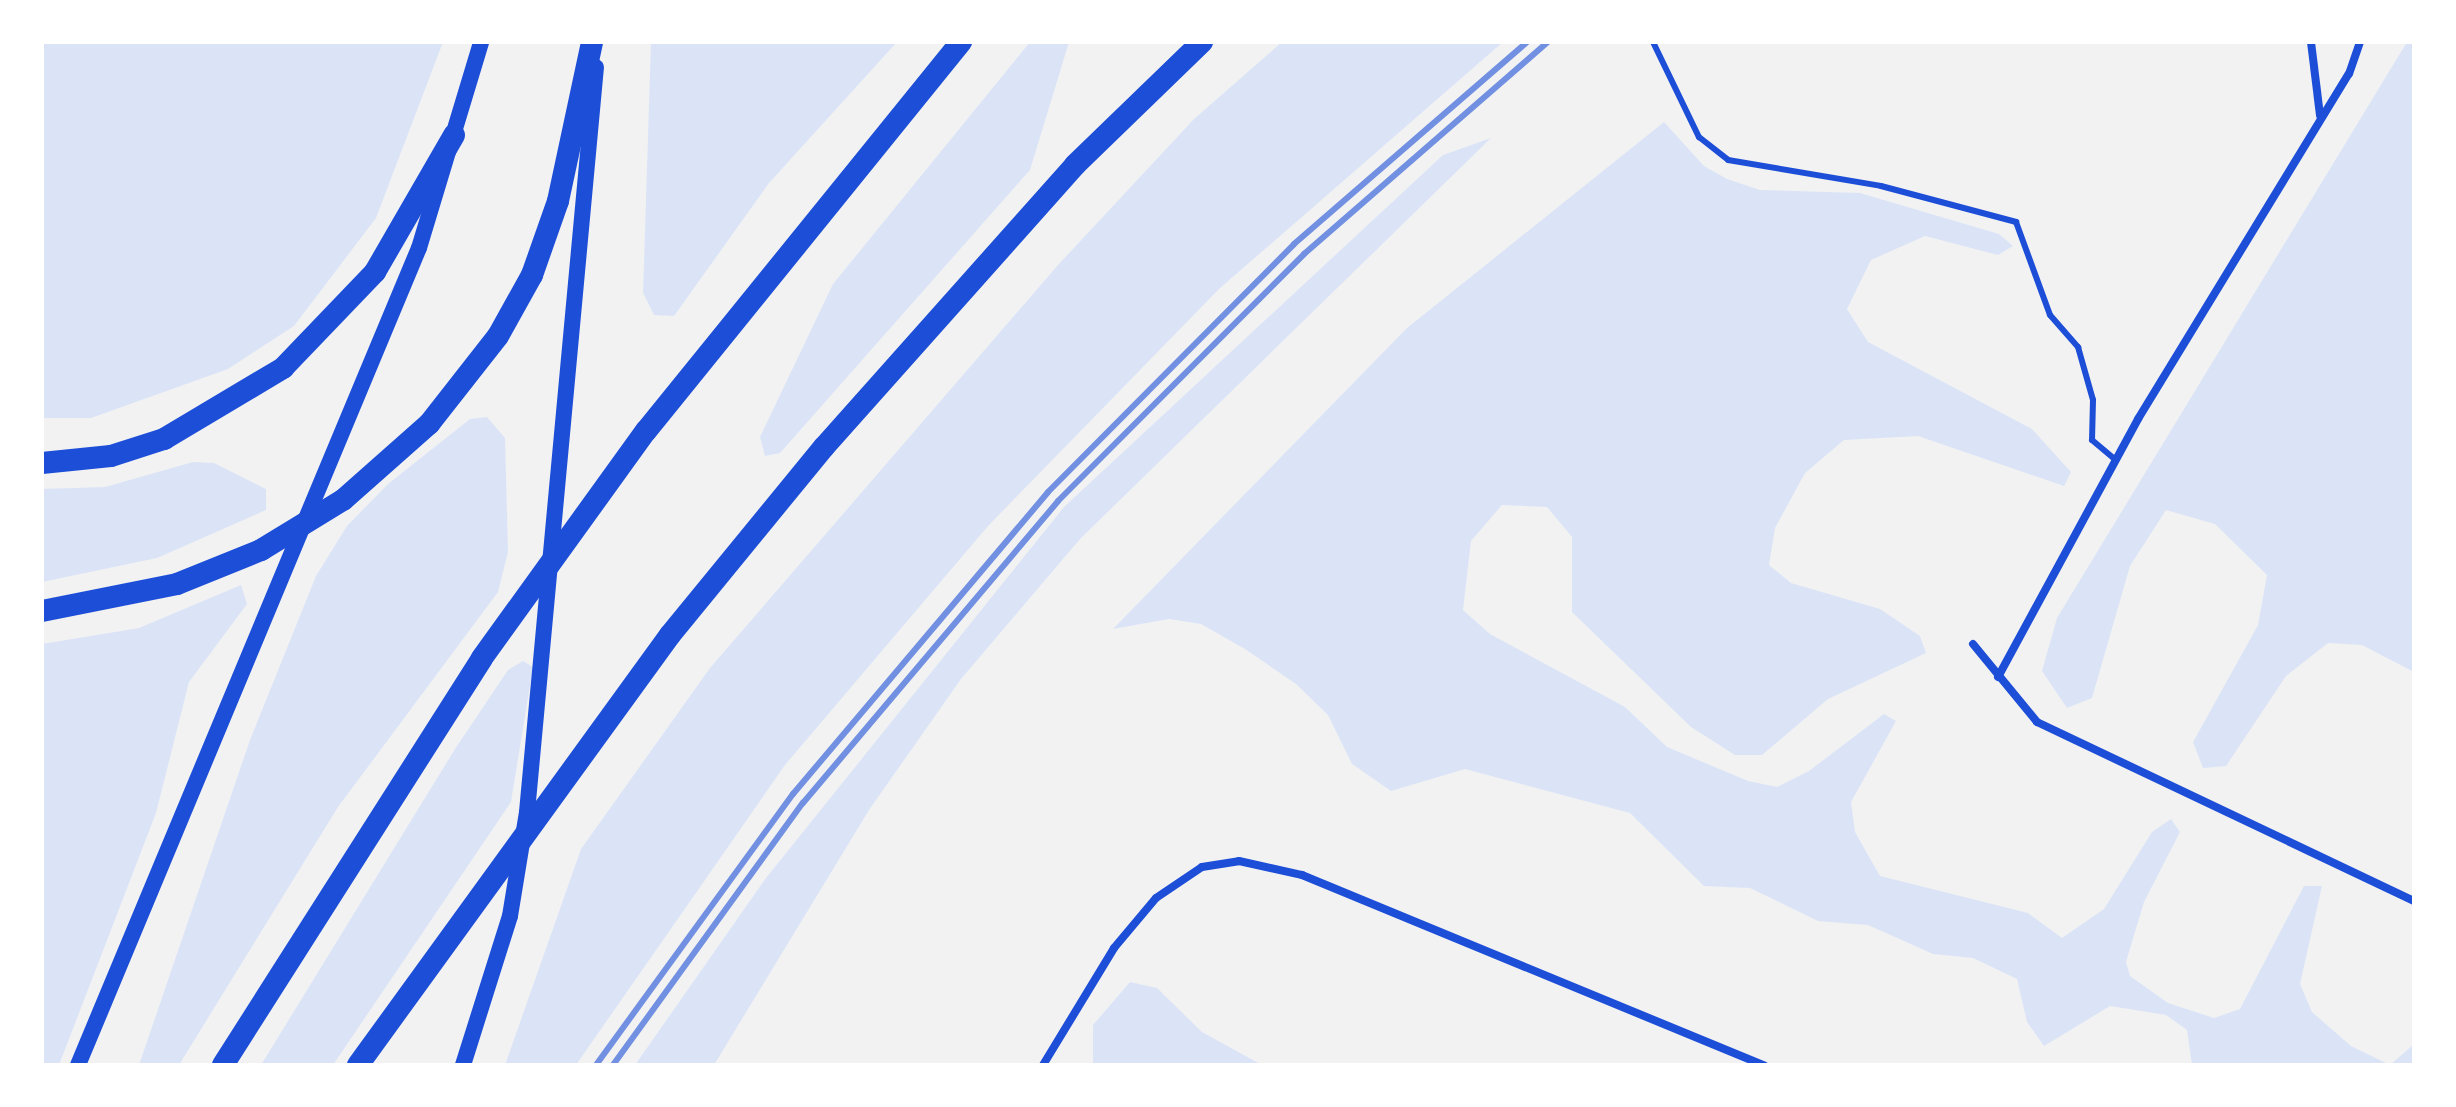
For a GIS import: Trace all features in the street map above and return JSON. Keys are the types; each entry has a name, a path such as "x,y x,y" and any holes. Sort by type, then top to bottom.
{"highway":[{"path":"42,611 177,584 261,550 343,500 409,443 498,336 532,275 558,201 592,42"},
{"path":"223,1065 482,658 646,431 961,42"},
{"path":"358,1065 477,892 621,700 953,298 1202,42"},
{"path":"42,463 111,456 164,439 283,368 375,272 454,135"}],"main road":[{"path":"78,1065 378,351 454,135 481,42"},
{"path":"463,1065 496,970 527,812 598,42"}],"street":[{"path":"2311,42 2320,115"},
{"path":"1998,677 2116,460 2360,42"},
{"path":"1973,644 2037,722 2414,901"},
{"path":"1043,1065 1114,948 1156,898 1202,867 1239,861 1302,875 1764,1065"}],"lane":[{"path":"1653,42 1699,137 1728,160 1881,186 2016,222 2050,315 2078,347 2093,400 2092,440 2116,460"}],"shaded area":[{"path":"42,42 443,42 376,218 294,326 228,369 91,418 42,418"},
{"path":"651,42 897,42 769,183 674,316 654,315 643,293"},
{"path":"1030,42 1069,42 1030,170 780,453 765,456 760,437 833,284"},
{"path":"1282,42 1503,42 1219,289 988,526 785,765 576,1065 505,1065 581,849 710,668 1058,265 1194,119"},
{"path":"2407,42 2414,42 2414,672 2362,645 2328,643 2286,676 2226,766 2203,768 2193,742 2258,625 2267,575 2215,524 2166,510 2130,566 2092,698 2067,708 2042,671 2057,618"},
{"path":"1664,122 1704,166 1727,179 1760,190 1860,193 1999,234 2013,246 1998,255 1925,236 1871,260 1847,309 1868,342 2032,429 2071,472 2064,486 1918,436 1844,440 1805,473 1775,528 1769,565 1791,583 1880,609 1920,636 1926,653 1828,699 1762,755 1735,755 1691,727 1572,612 1572,537 1547,507 1502,505 1471,541 1463,610 1490,634 1625,707 1667,747 1748,781 1777,787 1809,771 1884,714 1896,721 1851,802 1855,832 1880,876 2028,913 2062,938 2104,909 2152,832 2171,819 2180,832 2144,902 2126,962 2130,976 2168,1003 2214,1018 2240,1009 2304,886 2322,886 2300,984 2312,1012 2351,1046 2390,1065 2192,1065 2187,1030 2166,1015 2110,1006 2044,1046 2027,1022 2017,979 1973,958 1933,954 1868,925 1818,921 1750,888 1704,886 1630,813 1465,769 1391,791 1352,764 1328,715 1296,684 1245,649 1201,624 1169,619 1113,629 1407,328"},
{"path":"1491,138 1080,539 961,679 869,810 714,1065 635,1065 766,878 1064,507 1443,155"},
{"path":"487,417 505,438 508,552 498,592 338,807 179,1065 139,1065 250,740 316,576 347,526 388,484 470,419"},
{"path":"193,462 214,463 266,489 266,510 157,558 42,582 42,489 105,487"},
{"path":"241,585 247,604 189,682 156,813 59,1065 42,1065 42,644 139,628"},
{"path":"523,661 533,667 511,802 333,1065 261,1065 455,749 508,670"},
{"path":"1130,982 1157,988 1202,1032 1262,1065 1093,1065 1093,1025"},
{"path":"2414,1044 2414,1065 2390,1065"}],"railway":[{"path":"596,1065 793,794 1048,492 1294,244 1527,42"},
{"path":"613,1065 803,803 1058,501 1304,254 1548,42"}]}
